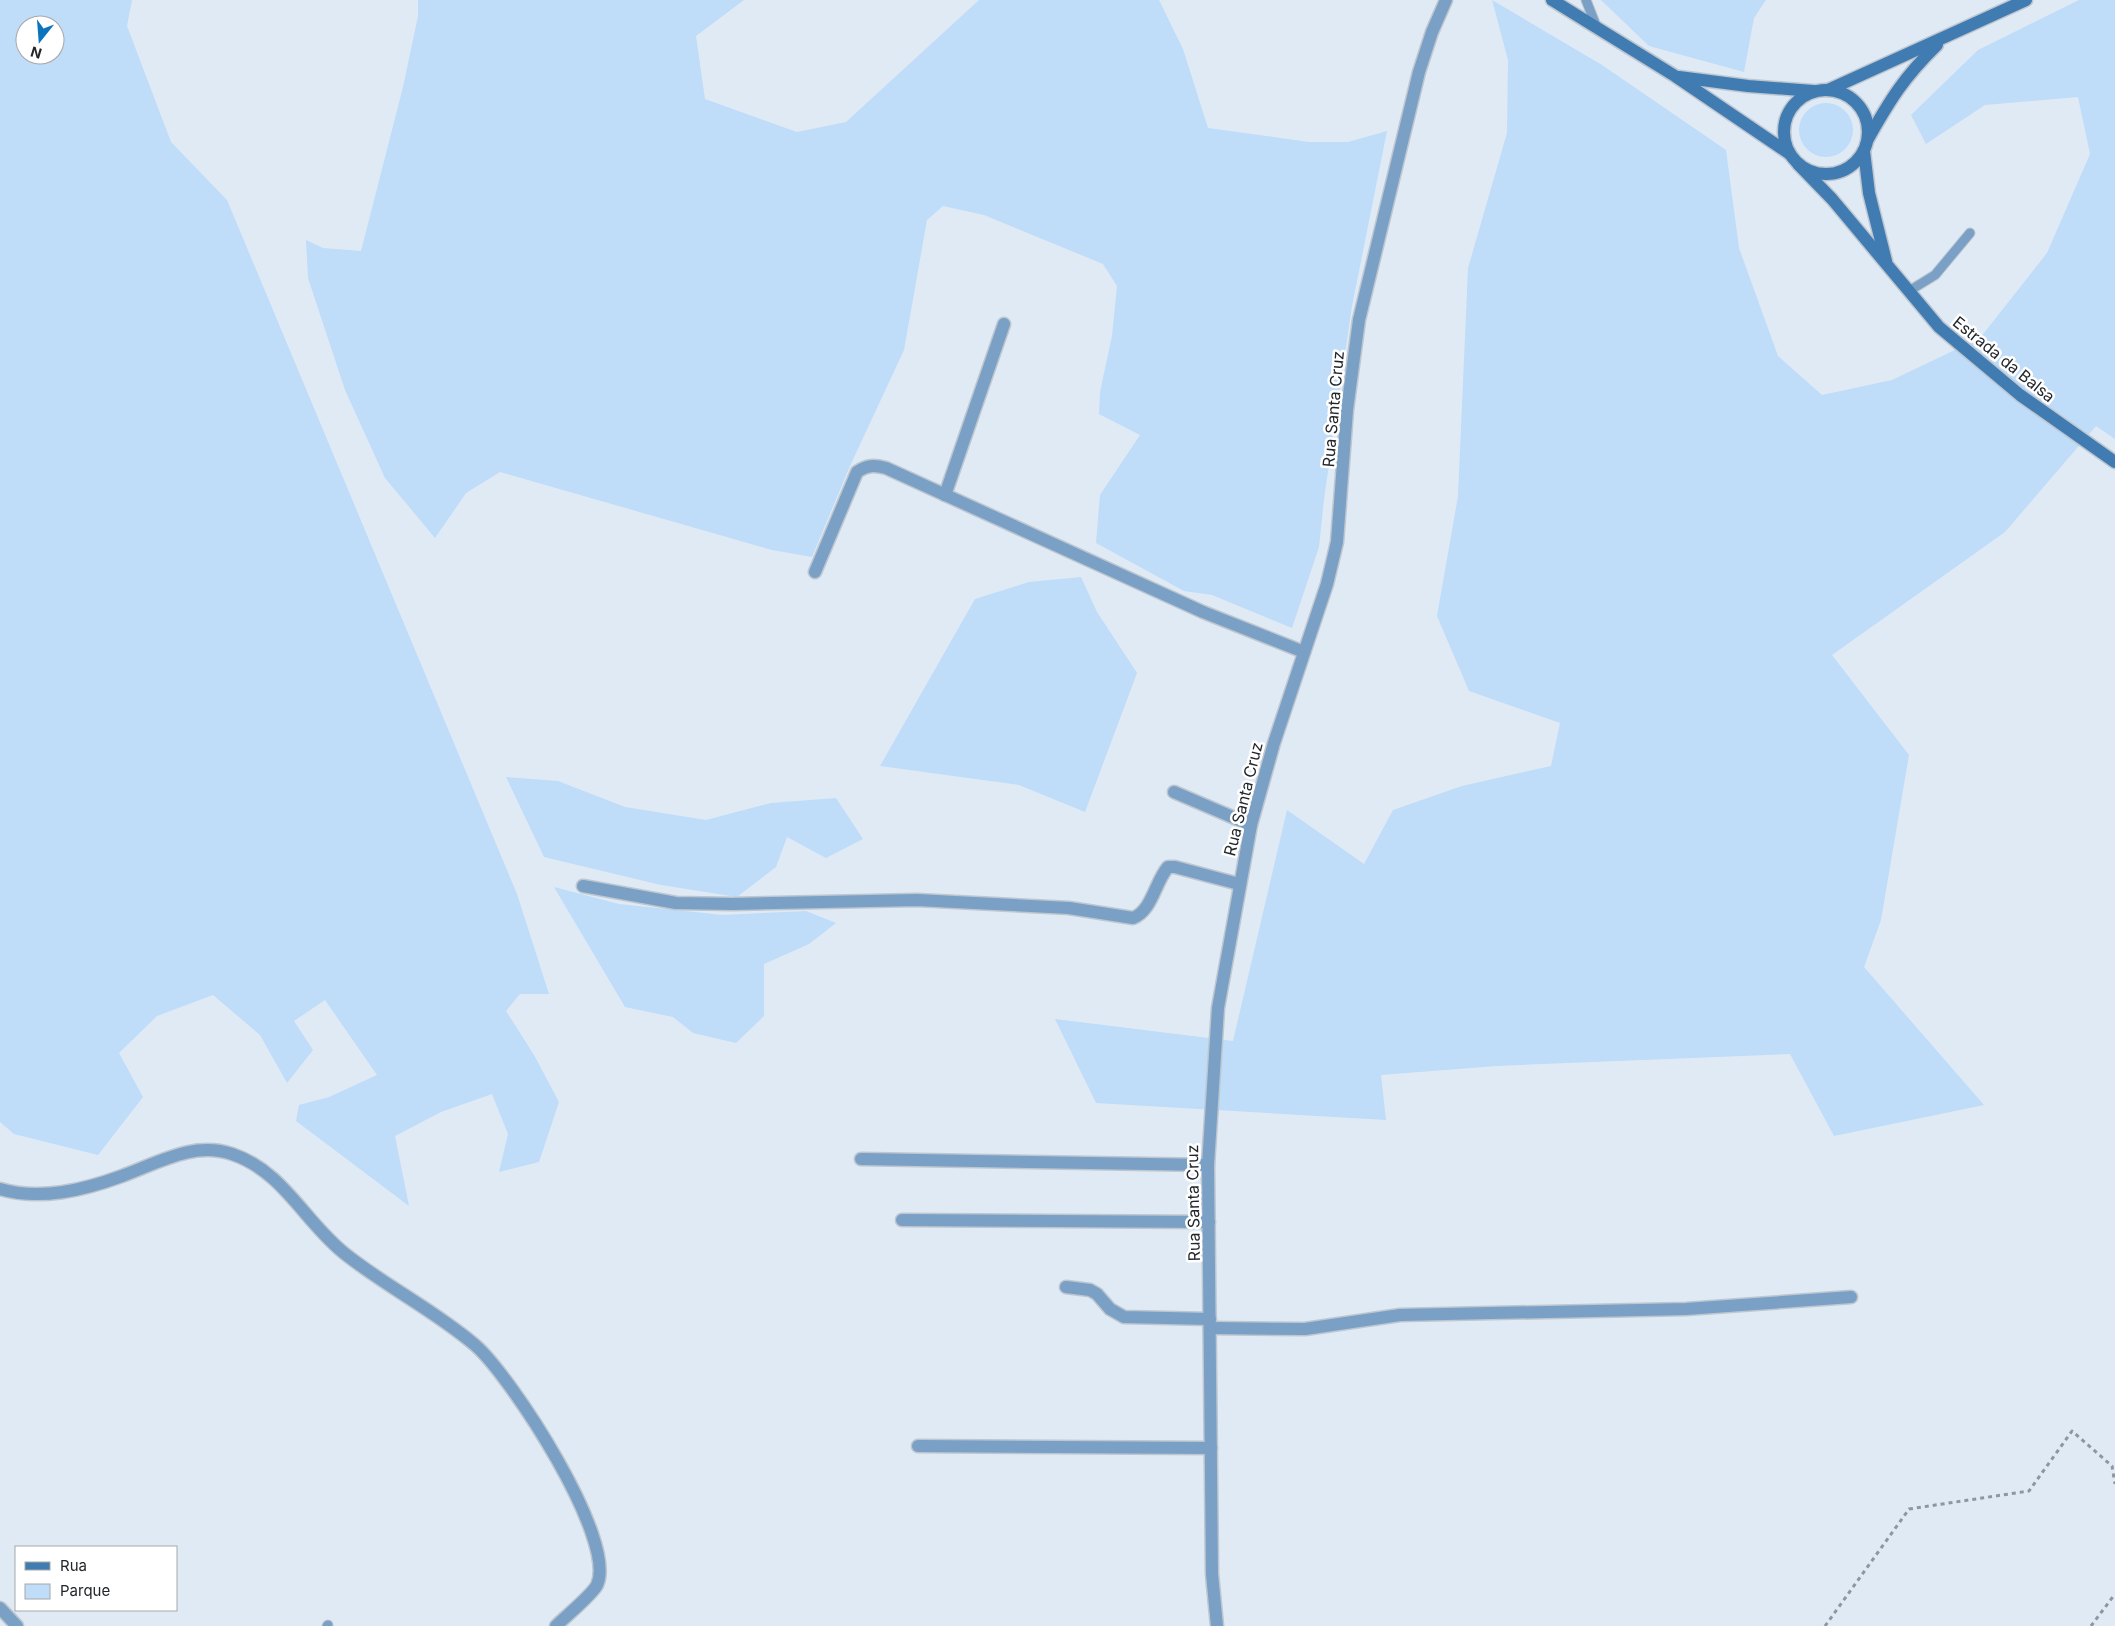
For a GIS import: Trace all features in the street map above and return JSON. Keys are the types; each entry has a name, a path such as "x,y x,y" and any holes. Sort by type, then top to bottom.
{"main road":[{"path":"1552,0 1675,76 1790,154"},
{"path":"1942,40 1899,86 1856,162 1846,169 1834,173 1815,172 1798,164 1790,154 1785,142 1784,129 1787,116 1798,100 1942,40 2026,0"},
{"path":"1675,76 1748,86 1822,90 1850,98 1865,116 1866,145"},
{"name":"Estrada da Balsa","path":"1866,145 1869,193 1888,266"},
{"name":"Estrada da Balsa","path":"1798,164 1832,199 1939,327 1970,355 2020,394 2115,462"}],"street":[{"name":"Rua Santa Cruz","path":"1217,1626 1212,1574 1208,1164 1218,1008 1251,825 1274,743 1327,584 1337,542 1348,410 1359,320 1419,72 1432,32 1446,0"},
{"path":"945,495 1004,324"},
{"path":"815,572 857,472 865,466 886,468 1203,612 1304,652"},
{"path":"1174,792 1251,825"},
{"path":"582,886 676,903 733,904 917,900 1069,908 1133,918 1140,916 1145,911 1161,875 1168,867 1176,867 1239,884"},
{"path":"0,1188 34,1193 68,1192 121,1176 190,1151 211,1150 231,1154 250,1162 273,1177 291,1194 321,1233 343,1252 377,1279 450,1326 476,1346 500,1372 524,1405 544,1437 578,1502 591,1530 597,1553 599,1574 596,1586 556,1626"},
{"path":"861,1159 1208,1164"},
{"path":"902,1220 1209,1222"},
{"path":"1066,1287 1090,1290 1097,1294 1110,1309 1124,1316 1287,1330 1400,1315 1686,1309 1851,1297"},
{"path":"918,1446 1211,1448"},
{"path":"0,1608 18,1626"}],"lane":[{"path":"1586,0 1598,29"},
{"path":"1908,291 1935,275 1970,233"}],"path":[{"path":"1825,1626 1909,1509 2028,1492 2072,1431 2112,1466 2115,1484"},
{"path":"2091,1626 2115,1594"}],"green space":[{"path":"0,0 132,0 127,26 171,142 227,200 517,894 549,994 520,994 506,1011 534,1055 559,1102 539,1162 499,1172 508,1134 492,1094 441,1112 395,1136 409,1206 296,1121 299,1105 329,1097 377,1075 325,1000 294,1021 313,1050 287,1083 260,1035 213,995 157,1016 119,1053 143,1097 98,1155 14,1134 0,1122"},
{"path":"418,0 744,0 696,36 705,99 797,132 846,122 979,0 1159,0 1183,49 1208,128 1309,142 1348,142 1387,131 1352,306 1324,499 1319,547 1292,628 1212,595 1184,591 1096,543 1100,495 1140,435 1099,414 1100,392 1112,336 1117,286 1103,264 984,215 943,206 927,220 904,350 850,466 812,557 772,550 500,472 466,493 435,538 385,478 345,390 308,278 306,240 323,248 361,251 403,87 418,16"},
{"path":"1492,0 1602,65 1726,150 1739,248 1778,356 1822,395 1892,380 1980,338 2047,253 2090,154 2078,97 1985,105 1926,144 1911,115 1978,50 2079,0 2115,0 2115,439 2096,426 2005,532 1832,655 1909,755 1881,920 1864,967 1984,1105 1834,1136 1790,1054 1496,1066 1381,1075 1386,1120 1096,1103 1055,1019 1233,1041 1287,810 1364,864 1393,810 1462,786 1551,766 1560,723 1469,691 1437,616 1458,496 1468,268 1507,133 1508,60"},
{"path":"1601,0 1766,0 1754,18 1744,72 1649,46"},
{"path":"1826,103 1836,105 1845,111 1851,120 1853,130 1851,140 1845,149 1836,155 1826,157 1816,155 1807,149 1801,140 1799,130 1801,120 1807,111 1816,105"},
{"path":"1081,577 1097,612 1137,673 1085,812 1019,785 880,766 975,599 1029,582"},
{"path":"506,777 558,781 625,807 706,820 771,803 836,798 863,839 826,858 787,837 776,867 737,897 661,885 544,857"},
{"path":"554,887 619,904 723,915 806,911 836,923 809,944 764,964 764,1016 736,1043 693,1033 673,1017 625,1007"}]}
